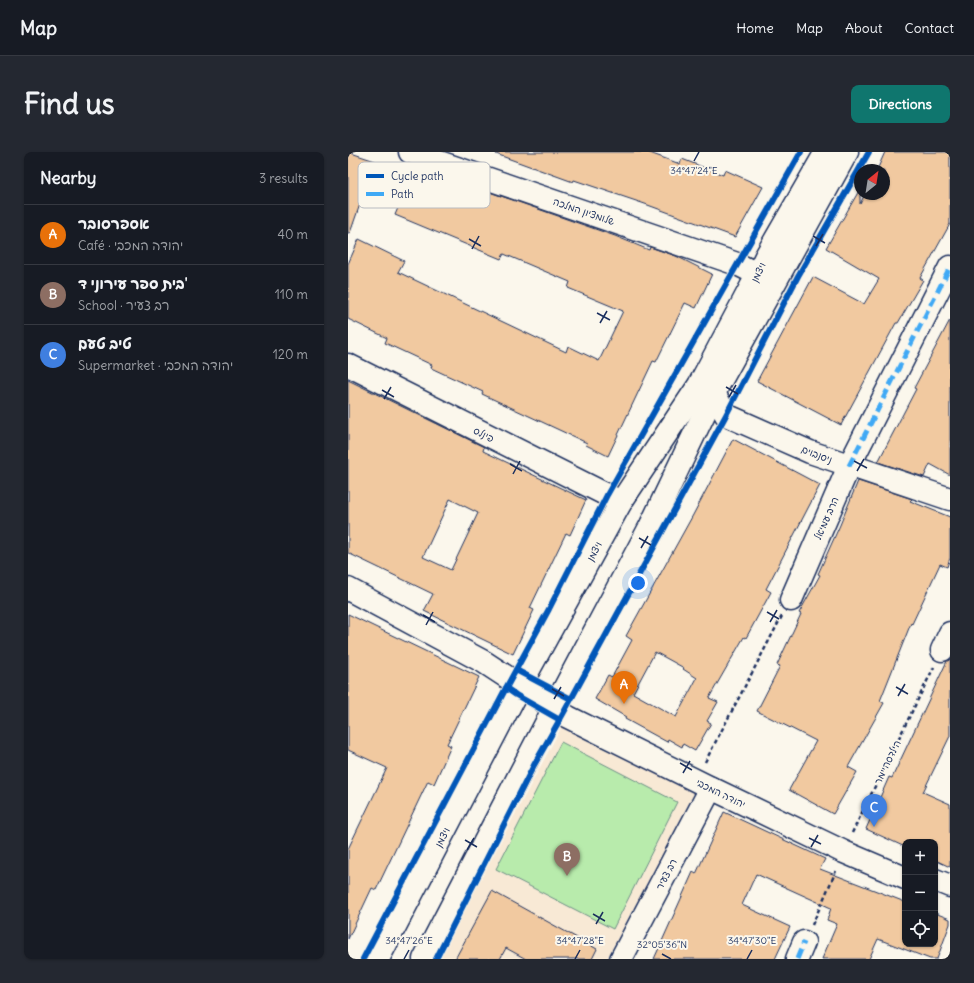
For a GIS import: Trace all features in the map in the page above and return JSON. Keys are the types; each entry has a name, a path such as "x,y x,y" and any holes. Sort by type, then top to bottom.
{"street":[{"name":"שלומציון המלכה","path":"410,152 439,162"},
{"name":"ויצמן","path":"424,959 557,703 652,525 706,389 757,274 826,152"},
{"name":"ויצמן","path":"378,959 520,686 621,502 706,389 847,152"},
{"name":"שלומציון המלכה","path":"490,179 738,264 757,274"},
{"name":"הרב עמיאל","path":"791,600 849,466 950,267"},
{"name":"פינלס","path":"348,365 621,502"},
{"name":"ניסנבוים","path":"706,389 726,415 810,452 950,499"},
{"name":"יהודה המכבי","path":"348,589 484,662 520,686 701,769 902,876"},
{"name":"יהודה המכבי","path":"557,703 568,717 711,788 846,847 902,866"},
{"name":"רב צעיר","path":"621,959 711,788"},
{"path":"938,881 950,886"},
{"path":"938,892 950,898"}],"path":[{"path":"701,769 791,600"}],"shaded area":[{"path":"562,726 695,792 607,959 438,959"}],"green space":[{"path":"561,742 677,802 613,929 496,869"}],"building":[{"path":"348,152 375,161 358,162 359,208 350,233 348,233"},
{"path":"497,152 647,152 680,164 682,159 723,175 725,170 763,187 735,237 645,204 574,180 573,182 496,154"},
{"path":"885,152 950,152 950,224 920,278 923,280 898,323 896,323 841,425 757,381 813,277 864,304 879,279 826,248 854,199 860,200 860,204 862,200 890,200 890,164 880,164"},
{"path":"490,192 615,236 649,250 650,247 676,256 712,274 696,308 685,303 656,362 653,361 608,456 586,445 587,443 482,394 483,392 431,368 432,365 385,343 387,338 348,319 348,264 359,239 404,261 398,272 566,352 568,346 599,361 623,311 568,288 570,282 504,254 501,259 395,215 398,208 490,208"},
{"path":"950,320 950,475 930,464 924,477 878,462 916,389 914,388"},
{"path":"348,380 484,447 483,451 586,500 570,535 566,533 530,608 534,610 513,654 424,611 433,594 348,553","holes":["450,499 478,513 451,570 423,557"]},
{"path":"733,439 820,485 766,589 771,592 746,638 744,637 709,698 718,702 707,721 711,723 695,751 683,744 682,747 668,739 667,742 625,719 626,717 595,699 608,675 612,677 632,640 626,636","holes":["655,652 684,668 683,669 697,678 676,717 633,693"]},
{"path":"858,481 912,499 910,501 950,517 950,558 947,567 940,564 912,624 911,623 880,701 884,703 848,767 857,772 833,814 789,790 816,741 757,711 780,666 777,665 801,614 799,613 820,575 818,574"},
{"path":"348,614 479,677 447,744 451,746 434,784 428,781 376,890 372,888 348,939 348,849 387,768 348,750"},
{"path":"950,659 950,736 923,792 950,804 950,867 938,861 938,839 902,839 902,846 866,829 889,777 892,778 947,661"},
{"path":"724,812 825,859 820,869 902,901 902,947 938,947 938,914 950,919 950,924 937,959 930,959 878,939 869,959 822,959 837,924 827,920 831,908 756,874 742,905 790,927 775,959 654,959 693,872 696,874"},
{"path":"492,891 597,949 592,959 526,959 506,948 500,959 455,959"}],"marked path":[{"path":"849,466 950,267"},
{"path":"797,959 804,942"}],"cycle path":[{"path":"363,959 549,609 607,495 801,152"},
{"path":"436,959 534,765 726,415 798,276 869,152"},
{"path":"516,670 571,699"},
{"path":"506,688 560,720"}],"place":[{"name":"אספרסובר","path":"624,704"},
{"name":"טיב טעם","path":"874,827"},
{"name":"בית ספר עירוני ד'","path":"567,876"}]}
